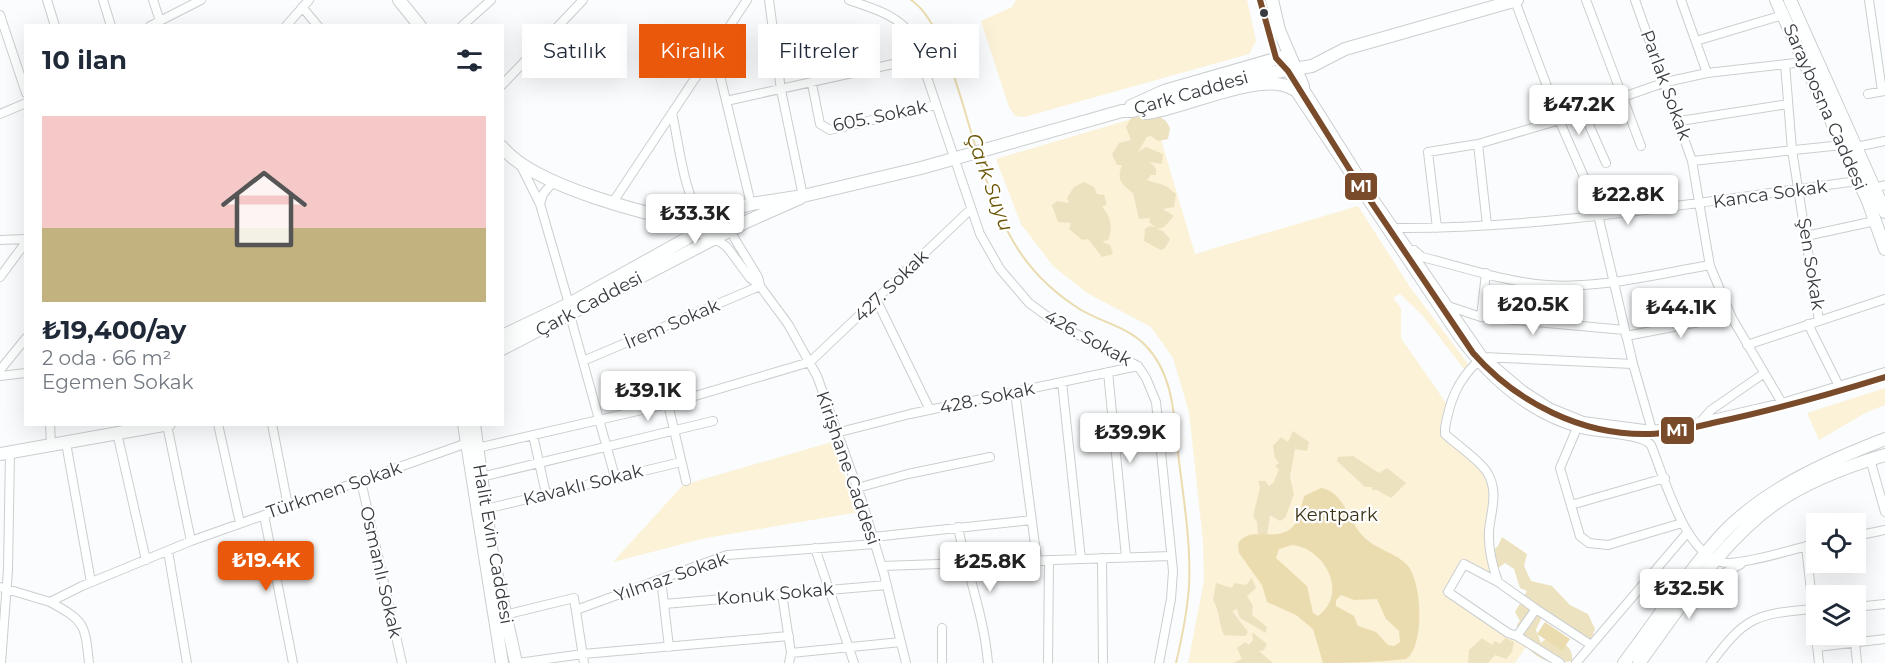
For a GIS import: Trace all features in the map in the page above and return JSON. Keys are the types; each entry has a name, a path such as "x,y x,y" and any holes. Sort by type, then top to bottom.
{"main road":[{"path":"399,0 418,24"},
{"path":"1272,0 1298,87"},
{"path":"1298,87 1319,63 1345,49 1516,0"},
{"name":"Saraybosna Caddesi","path":"1776,0 1858,181 1885,249"},
{"name":"Saraybosna Caddesi","path":"1790,0 1856,147 1880,186 1885,212"},
{"name":"Çark Caddesi","path":"1127,111 1164,91 1289,55"},
{"name":"Çark Caddesi","path":"504,348 686,239 715,215 751,204 804,196 992,149 1233,79 1292,70 1319,63"},
{"path":"1127,111 1147,113 1161,111 1264,84 1298,87"},
{"path":"504,149 520,164 554,181 613,202 702,224 705,235 716,239"},
{"name":"Çark Caddesi","path":"504,335 570,309 804,196"},
{"path":"715,215 724,221 730,231"},
{"path":"5,453 66,443 112,431 155,426"},
{"name":"Halit Evin Caddesi","path":"465,426 474,444 504,615 517,663"},
{"name":"Halit Evin Caddesi","path":"474,426 474,444 502,663"},
{"path":"1624,663 1751,508 1813,470 1885,439"},
{"path":"1639,663 1692,590 1712,556 1778,502 1821,479 1885,454"}],"street":[{"path":"46,0 55,24"},
{"path":"103,0 110,24"},
{"path":"153,0 160,21"},
{"path":"154,24 201,0"},
{"path":"288,24 309,0"},
{"path":"464,24 491,0"},
{"path":"504,83 583,0"},
{"path":"731,24 747,0"},
{"path":"770,0 781,90 804,196"},
{"name":"426. Sokak","path":"849,0 887,13 903,24"},
{"path":"1516,0 1560,120 1599,216 1633,364 1652,430"},
{"path":"1586,0 1641,146"},
{"name":"Parlak Sokak","path":"1635,0 1680,121 1692,161 1710,265 1731,316 1782,403"},
{"path":"1682,0 1707,73"},
{"path":"1868,94 1883,91 1869,0"},
{"path":"302,7 316,24"},
{"path":"0,15 24,87"},
{"path":"1696,41 1783,15"},
{"path":"0,49 10,45"},
{"path":"1623,97 1665,82 1707,73 1804,62"},
{"name":"Şen Sokak","path":"1785,64 1792,150 1820,321"},
{"path":"726,101 892,65"},
{"path":"613,202 696,78"},
{"path":"720,78 751,204"},
{"name":"426. Sokak","path":"927,78 957,158 980,234 1000,269 1029,303 1059,325 1138,366 1156,402 1171,556 1171,599 1159,663"},
{"name":"605. Sokak","path":"812,84 820,124 830,130 936,105"},
{"path":"1298,87 1407,244 1480,359 1551,408 1583,421 1652,430 1782,403 1885,372"},
{"path":"1298,87 1380,224 1480,359 1531,408 1577,428 1605,435 1645,439 1651,445 1687,533 1712,556 1728,563 1806,546"},
{"path":"1555,106 1578,100 1606,163"},
{"path":"0,114 24,104"},
{"path":"1680,121 1788,104"},
{"path":"672,113 687,181 702,224"},
{"path":"1437,228 1428,152 1478,144 1560,120"},
{"path":"1856,147 1885,141"},
{"path":"1478,144 1487,225"},
{"path":"1692,161 1842,146"},
{"path":"520,164 540,204 615,477"},
{"path":"540,204 543,194 554,181"},
{"name":"Kanca Sokak","path":"1395,228 1437,228 1599,216 1858,181"},
{"name":"427. Sokak","path":"810,362 971,209"},
{"path":"1806,236 1875,220"},
{"name":"Kirişhane Caddesi","path":"730,231 758,277 760,286"},
{"name":"Kirişhane Caddesi","path":"716,239 727,247 750,278 760,286 788,324 810,362 857,488 882,566 906,663"},
{"path":"0,240 24,240"},
{"path":"0,277 24,243"},
{"path":"1407,244 1422,257 1545,285 1614,282 1710,265"},
{"path":"1481,317 1486,273"},
{"name":"İrem Sokak","path":"583,361 760,286"},
{"path":"876,299 930,410"},
{"path":"1747,345 1885,299"},
{"path":"1448,306 1481,317 1626,333 1731,316"},
{"path":"1808,324 1839,386"},
{"path":"0,370 24,340"},
{"path":"1498,582 1490,560 1489,533 1494,498 1493,484 1485,470 1445,434 1453,392 1463,376 1480,359 1633,364"},
{"name":"Türkmen Sokak","path":"50,602 191,541 360,481 474,444 533,435 668,404 810,362"},
{"name":"428. Sokak","path":"836,433 930,410 1138,366"},
{"path":"1108,372 1126,557"},
{"path":"0,376 24,373"},
{"path":"1702,420 1711,410 1763,374"},
{"path":"1062,382 1081,559"},
{"path":"1015,392 1037,560"},
{"path":"668,404 686,482"},
{"path":"481,477 713,421"},
{"path":"50,426 51,446"},
{"path":"164,426 191,541"},
{"path":"218,426 240,524"},
{"path":"272,426 288,506"},
{"path":"1577,428 1560,468 1580,536 1589,543 1608,545 1682,523"},
{"path":"112,431 146,560"},
{"path":"533,435 546,494"},
{"path":"66,443 92,582"},
{"path":"2,663 5,453"},
{"path":"857,488 908,474 990,457"},
{"path":"1870,459 1885,512"},
{"name":"Kavaklı Sokak","path":"486,509 681,462"},
{"path":"1571,505 1665,478"},
{"name":"Osmanlı Sokak","path":"360,481 402,663"},
{"path":"264,515 293,663"},
{"name":"Yılmaz Sokak","path":"576,610 728,555 815,548 958,527 1032,520"},
{"path":"958,527 964,563 986,629 988,663"},
{"path":"1866,534 1885,530"},
{"path":"1576,663 1687,533"},
{"path":"815,548 854,663"},
{"path":"168,550 187,663"},
{"path":"882,566 1171,556"},
{"path":"1102,558 1103,663"},
{"path":"1692,590 1752,559"},
{"path":"1048,663 1049,560"},
{"path":"1560,663 1518,636 1508,633 1448,592 1464,564 1498,582 1591,645"},
{"path":"661,579 669,646"},
{"name":"Konuk Sokak","path":"664,604 887,585"},
{"path":"3,588 50,602 76,616 86,635 89,663"},
{"path":"782,594 791,653 789,663"},
{"path":"504,615 574,598 584,659"},
{"path":"1866,606 1885,604"},
{"path":"1518,636 1536,609"},
{"path":"1711,663 1730,638 1755,618 1774,612 1806,611"},
{"path":"942,628 942,663"},
{"path":"517,663 584,659 669,646 789,636"},
{"path":"1866,641 1885,639"},
{"path":"791,653 901,642"},
{"path":"1819,663 1817,647 1832,645"},
{"path":"1855,645 1857,663"}],"green space":[{"path":"1016,0 1247,0 1256,41 1249,54 1024,117 1015,116 1009,107 981,21 1012,7"},
{"name":"Kentpark","path":"1132,119 1156,123 1195,254 1358,206 1410,287 1469,365 1465,370 1423,316 1400,294 1393,298 1401,308 1401,338 1446,403 1445,428 1485,470 1493,485 1489,533 1498,582 1464,564 1448,592 1526,647 1515,663 1188,663 1204,581 1203,541 1189,412 1173,358 1151,327 1087,293 1053,266 1021,224 996,159"},
{"path":"1885,388 1885,405 1867,412 1819,440 1807,413"},
{"path":"832,442 859,512 706,538 613,562 683,485"}],"shaded area":[{"path":"1156,114 1166,121 1170,128 1168,139 1158,141 1151,136 1147,137 1138,152 1146,147 1163,154 1162,164 1150,162 1156,169 1156,175 1151,175 1147,180 1166,186 1176,194 1174,207 1163,209 1174,216 1164,227 1157,229 1163,231 1170,239 1165,248 1161,250 1144,241 1145,229 1150,226 1156,228 1149,222 1150,218 1139,219 1133,193 1120,179 1122,165 1117,165 1112,154 1119,143 1131,140 1126,127 1131,118"},
{"path":"1084,182 1094,187 1097,194 1104,195 1107,204 1102,207 1109,218 1111,227 1108,240 1102,242 1110,245 1113,254 1102,257 1088,239 1082,240 1069,229 1071,223 1058,222 1052,205 1057,201 1069,203 1067,198 1074,187"},
{"path":"1293,431 1309,442 1307,451 1295,449 1290,477 1294,494 1285,518 1280,521 1270,515 1267,536 1258,534 1257,522 1253,516 1260,488 1258,481 1265,481 1269,486 1274,482 1279,469 1275,466 1279,463 1275,458 1273,446 1281,437 1288,442"},
{"path":"1353,456 1379,473 1387,468 1406,483 1391,498 1377,490 1372,490 1372,487 1365,487 1337,461 1338,457"},
{"path":"1321,488 1329,490 1340,500 1357,529 1367,540 1398,557 1408,566 1413,574 1419,599 1419,628 1412,652 1406,659 1323,663 1313,629 1296,615 1267,602 1262,585 1239,553 1238,544 1250,535 1276,534 1292,528 1298,519 1304,496","holes":["1292,545 1314,554 1329,573 1332,596 1327,607 1318,616 1313,613 1307,586 1276,558 1279,549","1341,595 1354,600 1377,599 1386,619 1399,631 1400,642 1394,646 1388,645 1376,632 1358,626 1354,616 1336,606 1336,600"]},
{"path":"1502,537 1527,554 1524,566 1531,581 1552,586 1570,605 1588,614 1595,629 1591,640 1550,616 1541,619 1536,630 1541,643 1544,640 1555,640 1568,647 1572,661 1565,662 1553,653 1554,663 1547,661 1530,650 1521,638 1517,624 1520,621 1515,612 1527,591 1520,588 1514,569 1505,563 1497,569 1488,565 1487,557 1498,546"},
{"path":"1252,578 1256,588 1247,596 1253,606 1252,615 1267,627 1266,633 1240,618 1237,609 1232,611 1248,632 1245,636 1224,635 1213,600 1216,583 1232,588 1234,583 1246,585"},
{"path":"1545,622 1570,639 1562,651 1537,634"},
{"path":"1252,632 1267,644 1264,650 1259,651 1273,663 1233,663 1242,659 1237,648 1245,642 1249,645 1253,640"},
{"path":"1482,638 1492,645 1495,641 1500,644 1505,638 1514,642 1512,652 1506,659 1495,655 1488,663 1468,663 1469,650"}],"waterway":[{"name":"Çark Suyu","path":"911,0 923,11 943,46 976,148"},
{"name":"Çark Suyu","path":"978,156 1003,222 1025,260 1057,293 1078,308 1130,333 1145,345 1155,358 1169,387 1175,420 1189,558 1187,606 1176,663"}],"transit line":[{"name":"M1","path":"1260,0 1276,58 1288,71 1353,175 1473,353 1490,371 1531,401 1553,413 1600,429 1650,434 1684,430 1760,412 1885,377"}]}
